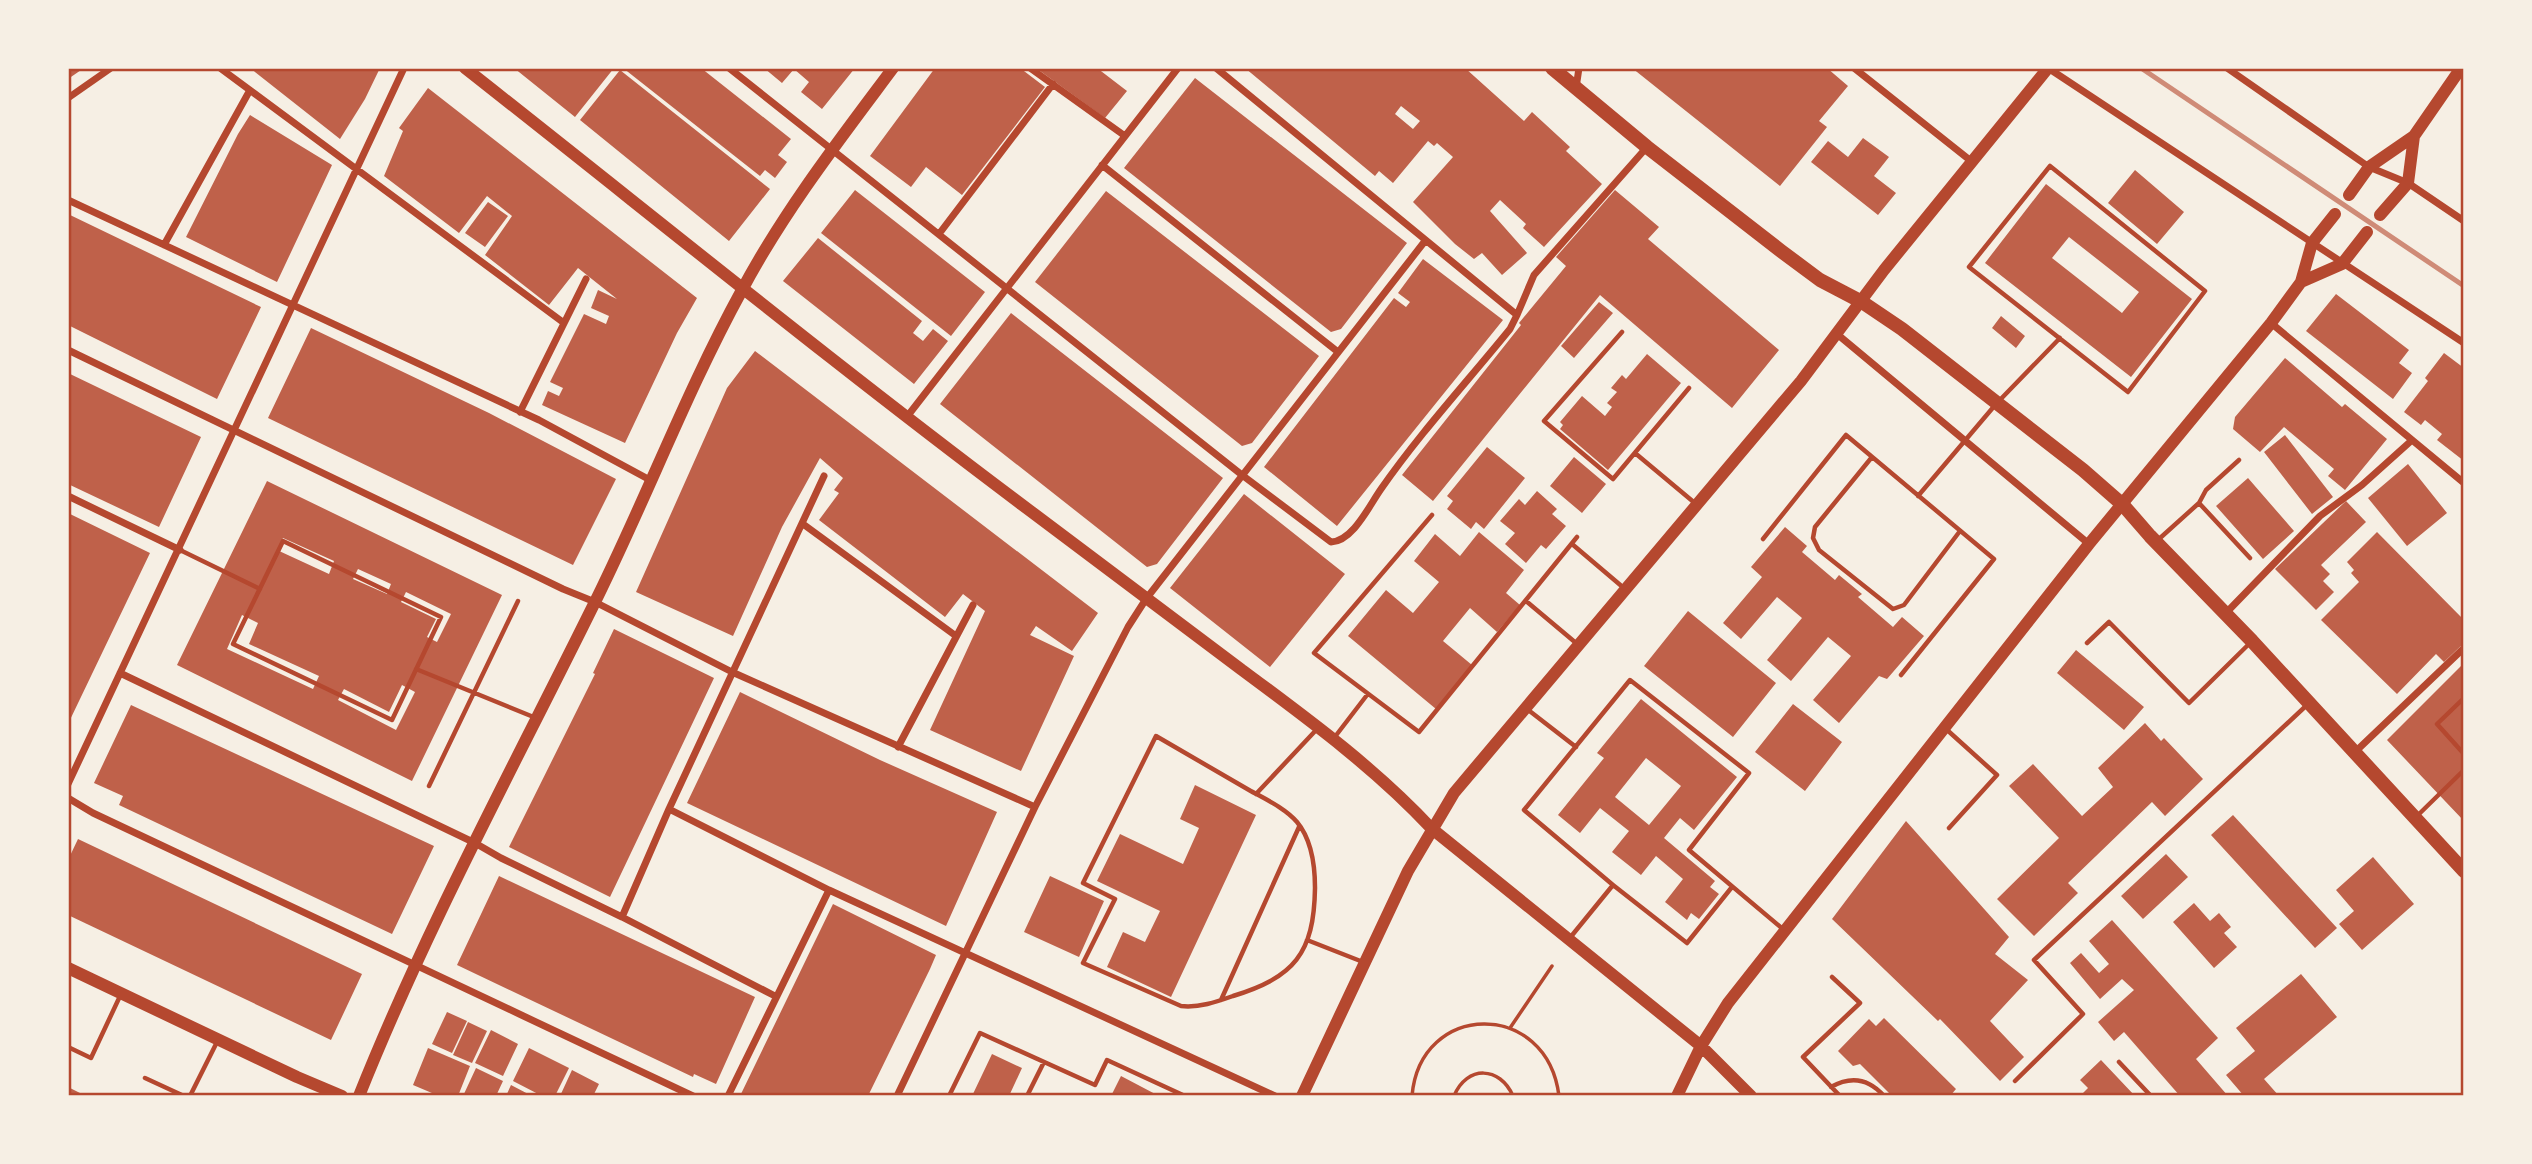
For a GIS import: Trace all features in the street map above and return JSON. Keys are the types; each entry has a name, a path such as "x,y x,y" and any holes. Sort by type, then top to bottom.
{"main road":[{"path":"1552,68 1647,147 1820,279 1862,302 1902,329 2083,470 2123,505 2464,871"}],"street":[{"path":"68,98 111,68"},
{"path":"220,68 564,323"},
{"path":"68,784 404,68"},
{"path":"465,68 906,418 1318,727 1404,800 1432,828 1701,1046 1751,1096"},
{"path":"729,68 1242,475 1331,542 1339,541 1348,535 1385,483 1510,329 1534,275 1647,147"},
{"path":"359,1096 416,966 595,602 742,288 832,150 893,68"},
{"path":"1030,68 1125,135"},
{"path":"906,418 1178,68"},
{"path":"1216,68 1517,315"},
{"path":"1576,88 1579,68"},
{"path":"1854,68 1971,160"},
{"path":"1302,1096 1363,962 1432,828 1454,793 1837,334 1971,160 2048,68 2464,343"},
{"path":"2227,68 2369,167 2408,183 2464,221"},
{"path":"2242,78 2248,68"},
{"path":"2349,195 2369,167 2414,136 2461,68"},
{"path":"939,234 1053,84"},
{"path":"164,245 250,90"},
{"path":"2381,215 2408,183 2414,136"},
{"path":"1102,164 1338,352"},
{"path":"68,200 520,412 650,480"},
{"path":"1677,1096 1701,1046 1728,1003 2089,544 2271,323 2301,282 2312,243 2335,214"},
{"path":"2301,282 2342,264 2367,232"},
{"path":"897,1096 1035,807 1128,627 1146,599 1425,241"},
{"path":"520,412 586,279"},
{"path":"2271,323 2464,483"},
{"path":"1837,334 2089,544"},
{"path":"68,350 595,602 732,672 1035,807"},
{"path":"2224,614 2320,516 2362,485 2411,441"},
{"path":"622,917 669,808 824,476"},
{"path":"68,496 180,550"},
{"path":"803,524 956,636"},
{"path":"898,747 973,606"},
{"path":"2354,753 2464,648"},
{"path":"120,673 475,843 501,859 622,917 775,996"},
{"path":"68,798 93,813 693,1096"},
{"path":"669,808 829,890 1275,1096"},
{"path":"728,1096 829,890"},
{"path":"68,968 342,1096"}],"lane":[{"path":"2050,166 2205,291 2128,392 2060,338 1969,267 2050,166"},
{"path":"1622,332 1544,421 1613,479 1689,388"},
{"path":"1918,496 1996,404 2060,338"},
{"path":"1763,539 1846,435 1994,559 1901,675"},
{"path":"1635,453 1696,505"},
{"path":"1872,457 1815,527 1813,538 1819,550 1893,609 1904,605 1960,531"},
{"path":"2156,542 2199,503 2206,490 2239,460"},
{"path":"2199,503 2250,558"},
{"path":"1432,515 1314,653 1419,732 1577,537"},
{"path":"282,541 441,617 392,720 233,644 260,589 282,541"},
{"path":"1572,544 1626,589"},
{"path":"180,550 260,589"},
{"path":"429,786 519,601"},
{"path":"1526,601 1580,645"},
{"path":"2087,643 2109,622 2189,703 2252,641"},
{"path":"416,669 537,719"},
{"path":"1732,887 1687,943 1524,810 1630,680 1749,774 1689,850 1785,931"},
{"path":"1333,740 1367,695"},
{"path":"2464,698 2437,724 2464,754"},
{"path":"2015,1081 2083,1014 2034,960 2309,704"},
{"path":"1526,708 1576,747"},
{"path":"1256,794 1318,727"},
{"path":"1946,729 1997,775 1949,828"},
{"path":"1156,736 1256,794 1286,811 1300,827 1308,843 1314,870 1313,912 1307,940 1297,960 1283,974 1264,985 1221,1000 1196,1006 1181,1006 1083,963 1115,899 1083,883 1156,736"},
{"path":"2414,818 2464,770"},
{"path":"1221,1000 1300,827"},
{"path":"1568,940 1613,885"},
{"path":"1307,940 1363,962"},
{"path":"1832,977 1860,1003 1804,1057 1840,1096"},
{"path":"68,1047 91,1058 122,993"},
{"path":"949,1096 980,1033 1095,1085 1107,1060 1185,1096"},
{"path":"190,1096 218,1039"},
{"path":"1027,1096 1044,1062"},
{"path":"2119,1062 2151,1096"},
{"path":"145,1078 184,1096"},
{"path":"1831,1087 1852,1080 1868,1082 1884,1096"}],"path":[{"path":"1510,1028 1552,966"},
{"path":"1412,1096 1413,1084 1423,1057 1443,1037 1455,1030 1483,1024 1510,1028 1536,1044 1553,1068 1559,1096"},
{"path":"1454,1096 1465,1079 1483,1073 1502,1079 1513,1096"}],"building":[{"path":"68,68 84,68 68,79"},
{"path":"250,68 380,68 365,99 340,139"},
{"path":"514,68 614,68 575,117"},
{"path":"623,68 701,68 791,139 778,155 787,162 775,178 765,170 760,176"},
{"path":"764,68 855,68 822,109 801,92 809,82 794,69 782,83"},
{"path":"935,68 1020,68 1045,87 962,195 926,167 911,187 870,156"},
{"path":"1036,68 1097,68 1127,91 1105,118"},
{"path":"1245,68 1465,68 1524,121 1532,112 1570,147 1566,151 1602,184 1544,247 1523,228 1526,224 1500,200 1490,211 1527,253 1502,275 1482,253 1474,259 1455,244 1413,202 1453,157 1437,143 1434,146 1428,141 1393,183 1379,171 1375,176","holes":["1401,106 1420,121 1413,129 1395,114"]},
{"path":"1632,68 1827,68 1848,86 1819,121 1827,127 1780,186"},
{"path":"620,70 770,189 729,241 580,120"},
{"path":"1195,78 1407,243 1341,329 1331,332 1124,168"},
{"path":"428,88 697,298 677,333 625,443 542,405 548,391 559,396 563,388 550,382 584,314 606,324 609,316 591,308 598,290 617,299 578,268 549,305 485,255 512,216 487,196 459,233 384,176 403,131 399,128"},
{"path":"250,115 332,165 277,282 186,237"},
{"path":"1863,138 1889,157 1874,176 1896,193 1878,215 1811,162 1828,141 1848,157"},
{"path":"2135,170 2184,212 2157,244 2108,203"},
{"path":"2046,184 2192,299 2131,377 1985,263","holes":["2069,237 2139,292 2122,313 2052,258"]},
{"path":"855,190 985,292 951,336 821,233"},
{"path":"1615,190 1659,227 1648,239 1779,350 1732,408 1600,295 1433,501 1402,475 1566,266 1556,257"},
{"path":"1106,191 1319,356 1252,443 1242,446 1035,282"},
{"path":"488,202 508,216 485,247 465,233"},
{"path":"68,214 261,307 217,399 68,325"},
{"path":"818,238 922,321 913,333 923,341 933,329 948,341 914,384 783,281"},
{"path":"1423,259 1503,320 1337,526 1264,467 1394,298 1406,307 1410,302 1398,293"},
{"path":"2336,294 2409,350 2399,363 2412,373 2393,399 2306,331"},
{"path":"1599,302 1613,313 1574,358 1561,346"},
{"path":"1011,313 1223,478 1157,564 1147,567 940,404"},
{"path":"2001,316 2025,336 2016,348 1992,328"},
{"path":"311,328 489,413 616,479 573,565 268,418"},
{"path":"755,351 1098,613 1072,651 1036,626 1030,635 1074,656 1021,771 930,730 985,611 963,594 945,617 819,520 839,493 834,490 843,478 820,458 782,527 733,636 636,592 727,388"},
{"path":"2444,353 2464,368 2464,461 2437,440 2442,434 2425,420 2421,425 2404,412 2428,381 2425,378"},
{"path":"1647,354 1681,383 1608,470 1560,429 1563,425 1560,422 1582,396 1605,416 1612,407 1607,403 1617,392 1611,388 1622,375 1626,379"},
{"path":"2285,358 2342,407 2345,404 2387,439 2345,490 2328,476 2334,469 2284,427 2260,452 2233,429 2235,417"},
{"path":"68,373 201,437 159,527 68,484"},
{"path":"2285,435 2333,497 2312,514 2264,452"},
{"path":"1487,447 1525,478 1484,529 1476,522 1471,529 1447,509 1453,501 1447,496"},
{"path":"1574,457 1606,484 1582,513 1550,486"},
{"path":"2408,464 2447,513 2407,546 2368,498"},
{"path":"2248,478 2294,531 2263,559 2216,506"},
{"path":"267,481 502,595 412,781 177,665","holes":["283,538 334,561 329,574 277,550","358,569 391,584 387,594 353,579","406,592 451,614 437,642 427,637 436,619 401,602","242,615 258,623 249,644 319,676 313,689 227,649","402,685 415,692 396,730 338,700 344,689 389,712"]},
{"path":"1537,491 1557,509 1552,514 1566,526 1546,549 1541,545 1526,563 1505,544 1515,533 1500,521 1519,499 1525,505"},
{"path":"1244,494 1345,574 1270,667 1170,588"},
{"path":"2346,501 2366,522 2321,565 2330,574 2323,581 2334,592 2316,610 2275,569"},
{"path":"68,513 150,553 68,724"},
{"path":"1785,527 1807,546 1802,552 1835,580 1839,575 1862,594 1858,597 1893,627 1902,617 1924,636 1887,679 1879,676 1839,723 1813,700 1851,656 1828,637 1791,681 1767,660 1802,618 1777,597 1741,639 1723,623 1762,577 1751,567"},
{"path":"1479,532 1524,570 1506,593 1520,605 1497,632 1470,608 1443,641 1472,665 1436,709 1348,636 1386,590 1413,613 1439,582 1414,561 1435,534 1460,556"},
{"path":"2377,532 2464,620 2464,643 2444,662 2436,654 2397,694 2321,620 2359,582 2351,573 2354,570 2347,562"},
{"path":"1688,611 1776,683 1733,737 1644,666"},
{"path":"614,629 714,678 610,897 509,847 595,674 593,673"},
{"path":"2076,650 2144,707 2124,730 2057,673"},
{"path":"2464,663 2464,821 2387,740"},
{"path":"740,692 880,760 997,812 946,926 687,803"},
{"path":"1641,699 1737,777 1694,830 1680,818 1664,838 1715,881 1710,887 1719,894 1699,919 1691,913 1687,920 1665,902 1683,879 1656,856 1641,875 1612,852 1629,831 1600,808 1580,833 1558,815 1604,758 1597,753","holes":["1646,758 1681,786 1649,825 1615,797"]},
{"path":"1793,704 1842,742 1805,791 1755,752"},
{"path":"131,705 434,846 392,934 119,805 123,796 94,783"},
{"path":"2145,723 2161,741 2164,738 2203,779 2165,816 2152,802 2068,883 2078,893 2034,936 1997,899 2059,838 2009,786 2033,764 2082,816 2113,787 2098,768"},
{"path":"1195,785 1256,815 1171,997 1107,967 1123,932 1145,942 1160,911 1097,881 1120,834 1183,864 1199,828 1180,819"},
{"path":"2233,815 2337,928 2315,948 2211,835"},
{"path":"1906,821 2009,937 1995,954 2028,980 1990,1021 2024,1057 2000,1081 1940,1019 1938,1021 1832,919"},
{"path":"78,839 362,974 331,1040 68,915 68,860"},
{"path":"2166,854 2188,877 2143,919 2121,896"},
{"path":"2373,857 2414,904 2362,950 2339,924 2354,911 2336,890"},
{"path":"499,876 755,997 716,1084 694,1074 693,1077 457,965"},
{"path":"1050,876 1104,901 1079,957 1024,932"},
{"path":"2194,903 2210,921 2219,913 2231,927 2224,933 2237,947 2214,968 2173,922"},
{"path":"833,904 936,955 930,969 868,1096 740,1096"},
{"path":"2112,920 2218,1038 2196,1059 2228,1096 2180,1096 2124,1032 2114,1041 2098,1022 2134,990 2122,979 2100,999 2070,963 2081,953 2099,973 2109,964 2089,941"},
{"path":"2301,974 2337,1017 2264,1079 2279,1096 2244,1096 2226,1075 2255,1051 2236,1028"},
{"path":"447,1012 467,1021 452,1053 432,1044"},
{"path":"1884,1018 1956,1089 1950,1096 1892,1096 1860,1064 1853,1066 1838,1051 1869,1019 1876,1026"},
{"path":"468,1022 487,1031 472,1063 453,1055"},
{"path":"491,1030 518,1044 503,1076 475,1063"},
{"path":"428,1048 470,1066 458,1096 439,1096 413,1085"},
{"path":"529,1048 569,1068 555,1096 542,1096 513,1081"},
{"path":"992,1054 1022,1068 1009,1096 972,1096"},
{"path":"2101,1060 2135,1096 2080,1096 2088,1088 2080,1080"},
{"path":"476,1068 503,1081 496,1096 463,1096"},
{"path":"572,1070 599,1084 593,1096 560,1096"},
{"path":"1121,1076 1159,1096 1111,1096"},
{"path":"511,1085 532,1096 506,1096"},
{"path":"68,1087 86,1096 68,1096"}],"railway":[{"path":"2141,68 2464,286"}]}
